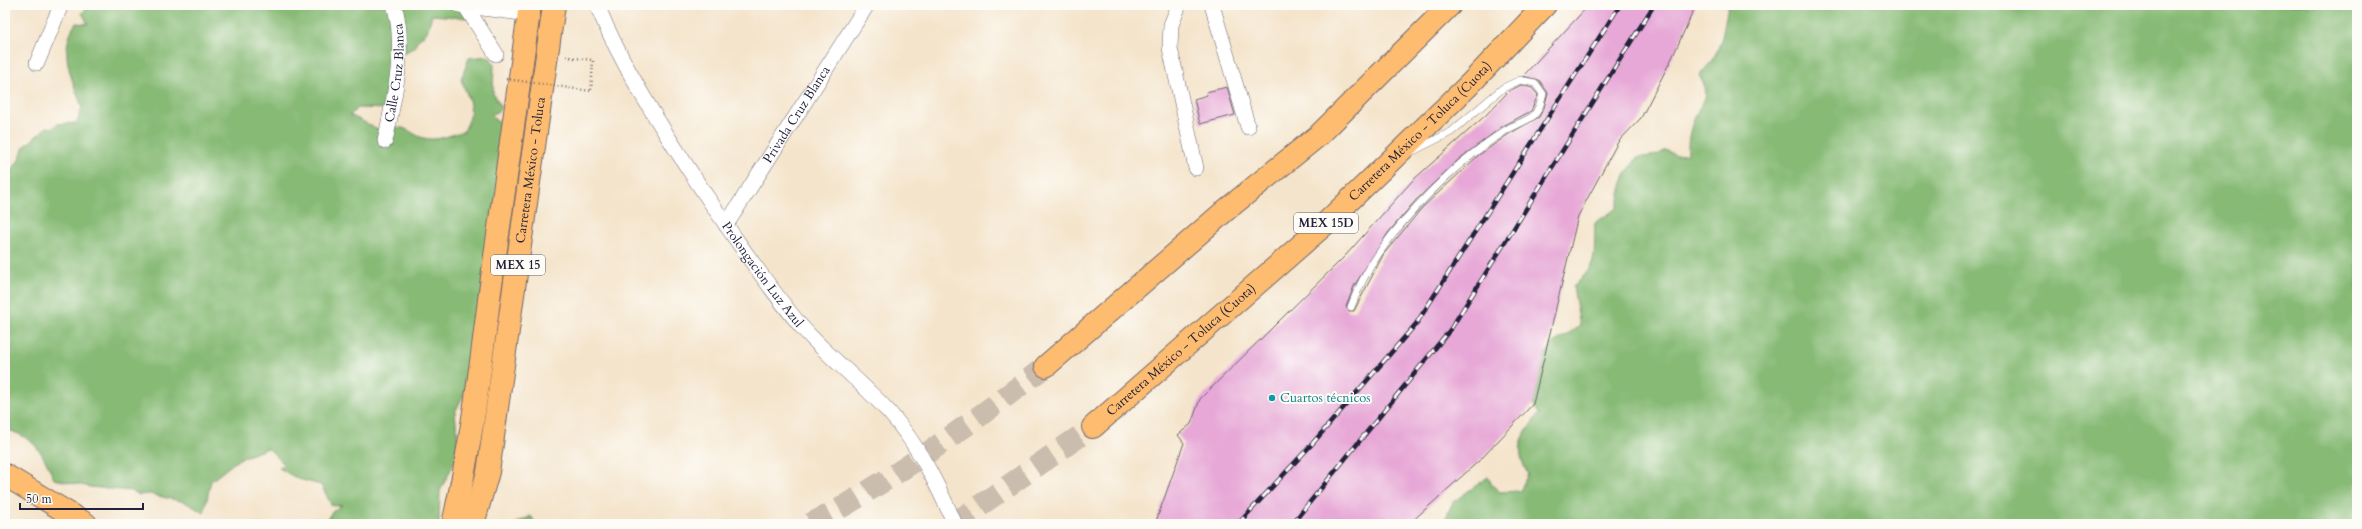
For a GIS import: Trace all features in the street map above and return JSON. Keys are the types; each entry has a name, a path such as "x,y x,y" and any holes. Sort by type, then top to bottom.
{"main road":[{"name":"Carretera México - Toluca","path":"473,524 488,472 554,5"},
{"path":"1046,366 1226,210 1319,135 1450,5"},
{"name":"Carretera México - Toluca (Cuota)","path":"1093,427 1324,225 1469,85 1545,5"},
{"name":"Carretera México - Toluca","path":"453,524 465,472 530,10"},
{"path":"5,475 86,524"}],"street":[{"path":"38,63 61,5"},
{"name":"Calle Cruz Blanca","path":"385,141 394,99 400,38 394,5"},
{"name":"Prolongación Luz Azul","path":"597,5 631,73 665,134 754,265 801,326 888,411 903,429 920,456 954,524"},
{"name":"Privada Cruz Blanca","path":"726,224 867,5"},
{"path":"1179,5 1171,26 1170,48 1196,168"},
{"path":"1212,5 1248,127"},
{"path":"462,6 530,10"},
{"path":"462,6 496,54"}],"lane":[{"path":"1351,307 1359,286 1383,246 1416,209 1447,176 1478,149 1533,115 1540,105 1543,94 1535,84 1520,80 1503,88 1451,132 1390,162"}],"path":[{"path":"506,79 591,91 593,60 546,54"}],"green space":[{"path":"82,5 469,5 467,18 432,15 427,32 416,42 416,46 398,57 390,109 358,108 350,115 384,132 398,127 408,130 423,138 430,139 443,138 464,131 470,117 470,105 461,79 469,58 489,56 494,64 493,93 501,107 498,112 492,114 496,121 507,123 512,148 531,173 505,271 502,298 495,304 466,390 455,412 459,453 440,491 439,524 321,524 324,520 328,520 332,512 342,505 332,506 321,485 298,479 279,468 284,464 268,448 239,459 211,481 204,513 185,502 149,494 139,495 132,491 90,487 54,479 46,461 37,447 24,437 5,429 5,180 19,160 24,147 47,127 53,128 57,124 77,123 82,107 68,65 67,54 70,33 76,23 88,24 82,13 86,9"},
{"path":"1728,5 2357,5 2357,524 1443,524 1453,502 1488,477 1492,485 1500,492 1520,491 1528,474 1523,465 1520,449 1524,436 1539,414 1528,395 1529,378 1553,343 1580,326 1573,287 1588,271 1591,265 1594,252 1595,223 1617,208 1624,177 1637,158 1658,155 1665,150 1676,155 1688,154 1688,140 1692,126 1698,110 1704,101 1706,93 1699,75 1713,59 1717,51 1723,34"},
{"path":"531,516 536,524 516,524 517,523"}],"building":[{"path":"1589,5 1696,5 1672,58 1641,118 1618,142 1578,216 1533,404 1481,459 1409,524 1155,524 1184,443 1178,435 1191,424 1200,399 1346,255 1413,180 1486,115 1509,91 1521,85 1532,88 1538,95 1531,111 1503,126 1459,159 1415,201 1388,233 1354,286 1346,307 1349,311 1354,311 1383,255 1423,207 1479,155 1509,134 1539,117 1544,108 1548,93 1539,80 1523,76"},
{"path":"1227,87 1235,115 1200,124 1194,99 1207,95 1206,92"}],"tunnel":[{"path":"810,524 852,501 920,458 984,413 1046,366"},
{"path":"953,524 1093,427"}],"railway":[{"path":"1238,524 1312,444 1416,324 1620,5"},
{"path":"1292,524 1450,330 1654,5"}],"place":[{"name":"Cuartos técnicos","path":"1272,398"}]}
